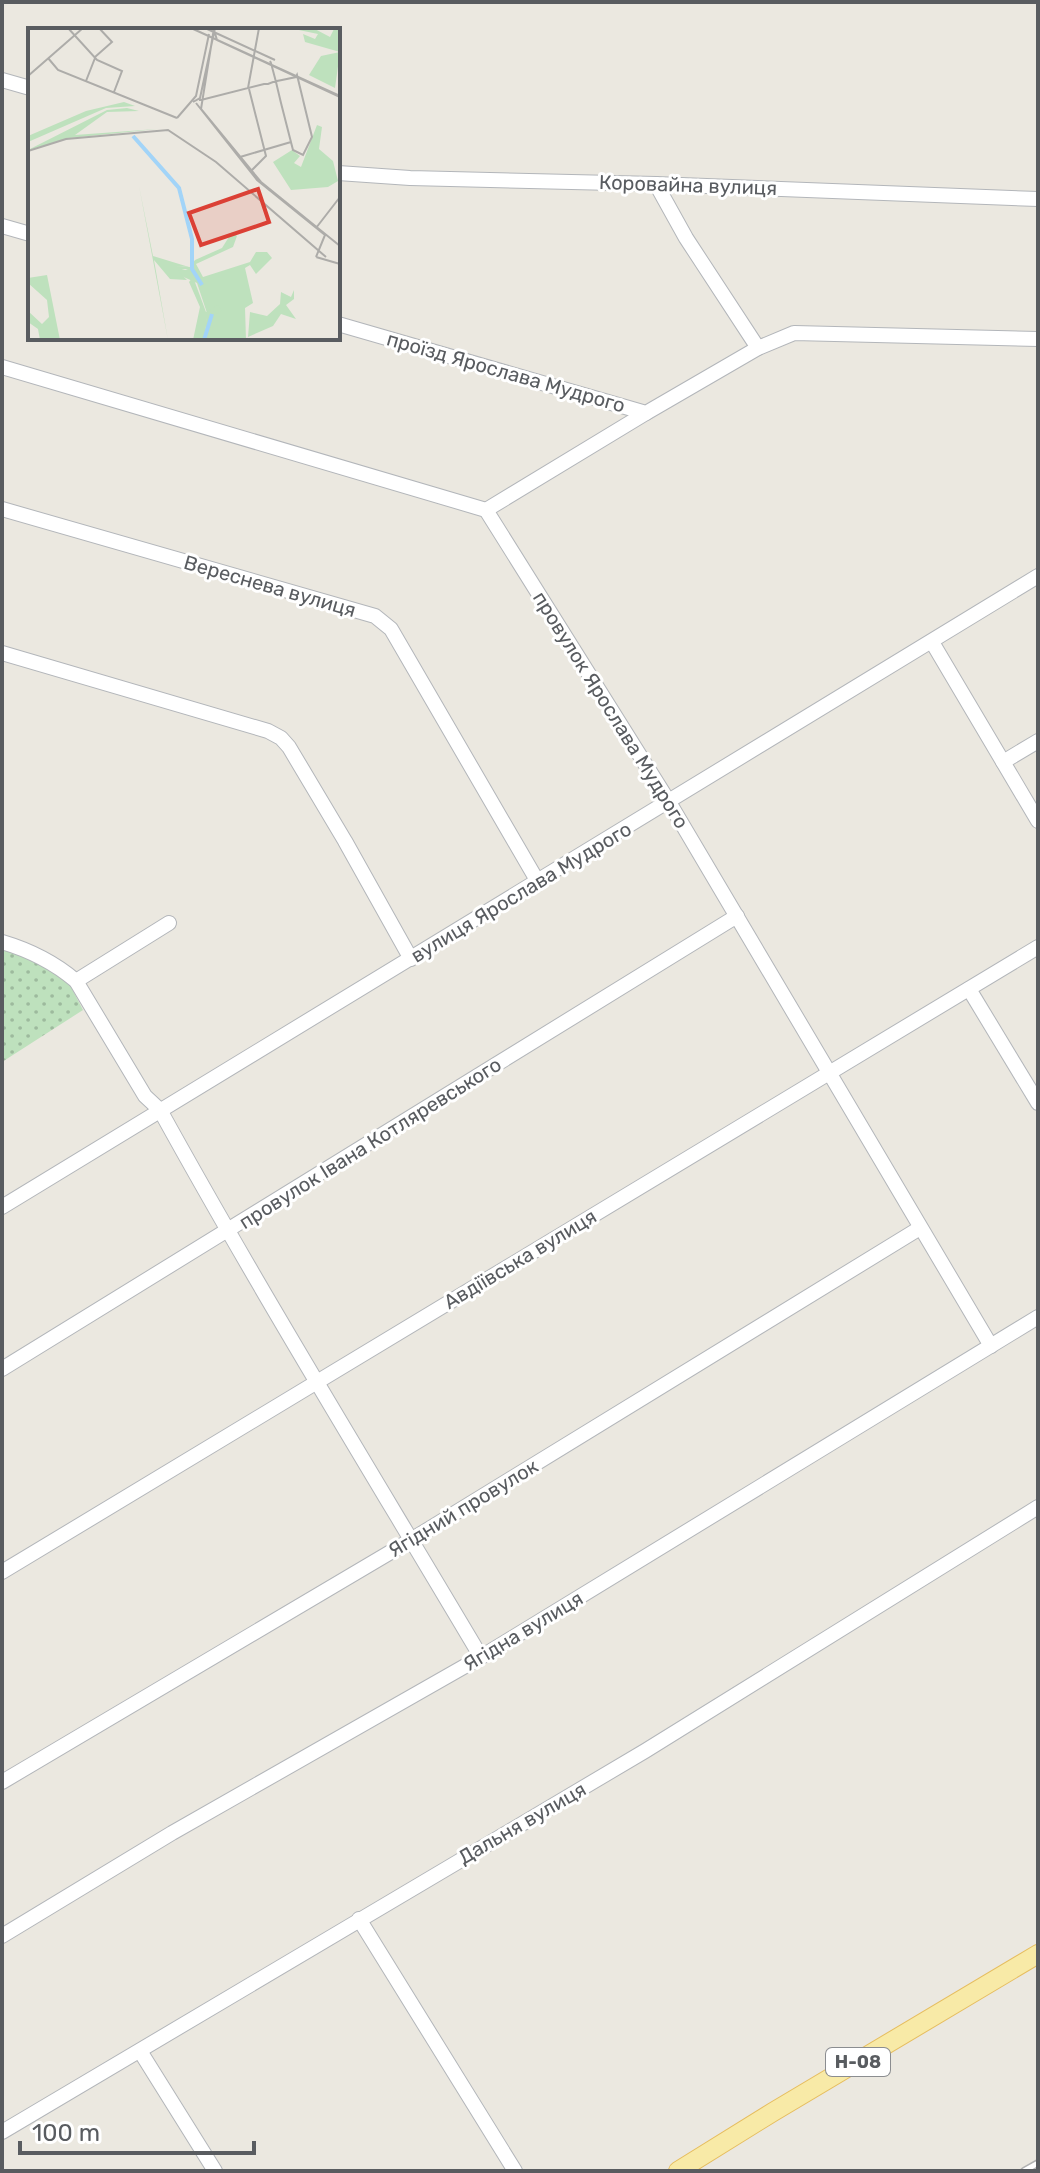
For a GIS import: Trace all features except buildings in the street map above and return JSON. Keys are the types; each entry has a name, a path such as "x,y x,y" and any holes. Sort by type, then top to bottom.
{"main road":[{"name":"Н-08","path":"678,2171 1038,1954"}],"street":[{"path":"2,80 28,87"},
{"name":"Коровайна вулиця","path":"340,173 1038,199"},
{"path":"656,184 686,238 758,348"},
{"path":"2,226 28,233"},
{"name":"проїзд Ярослава Мудрого","path":"340,325 646,413 758,348 794,333 1038,339"},
{"path":"2,367 486,510 646,413"},
{"name":"Вереснева вулиця","path":"2,509 375,616 391,629 538,882"},
{"name":"провулок Ярослава Мудрого","path":"486,510 669,802 991,1346"},
{"name":"вулиця Ярослава Мудрого","path":"2,1207 1038,576"},
{"path":"932,642 1038,821"},
{"path":"2,653 268,731 281,738 345,841 411,959"},
{"path":"1003,762 1038,741"},
{"name":"провулок Івана Котляревського","path":"2,1369 737,916"},
{"path":"76,981 169,923"},
{"path":"2,942 44,960 76,981 145,1096 160,1110 315,1382 481,1657"},
{"name":"Авдіївська вулиця","path":"2,1572 1038,947"},
{"path":"969,989 1038,1103"},
{"name":"Ягідний провулок","path":"2,1782 411,1540 920,1228"},
{"name":"Ягідна вулиця","path":"2,1936 172,1833 481,1657 1038,1317"},
{"name":"Дальня вулиця","path":"2,2132 645,1751 1038,1507"},
{"path":"359,1919 515,2171"},
{"path":"140,2051 215,2171"}],"green space":[{"path":"2,947 45,966 69,983 83,1010 2,1062"}],"railway":[{"path":"1024,2171 1038,2163"}]}
